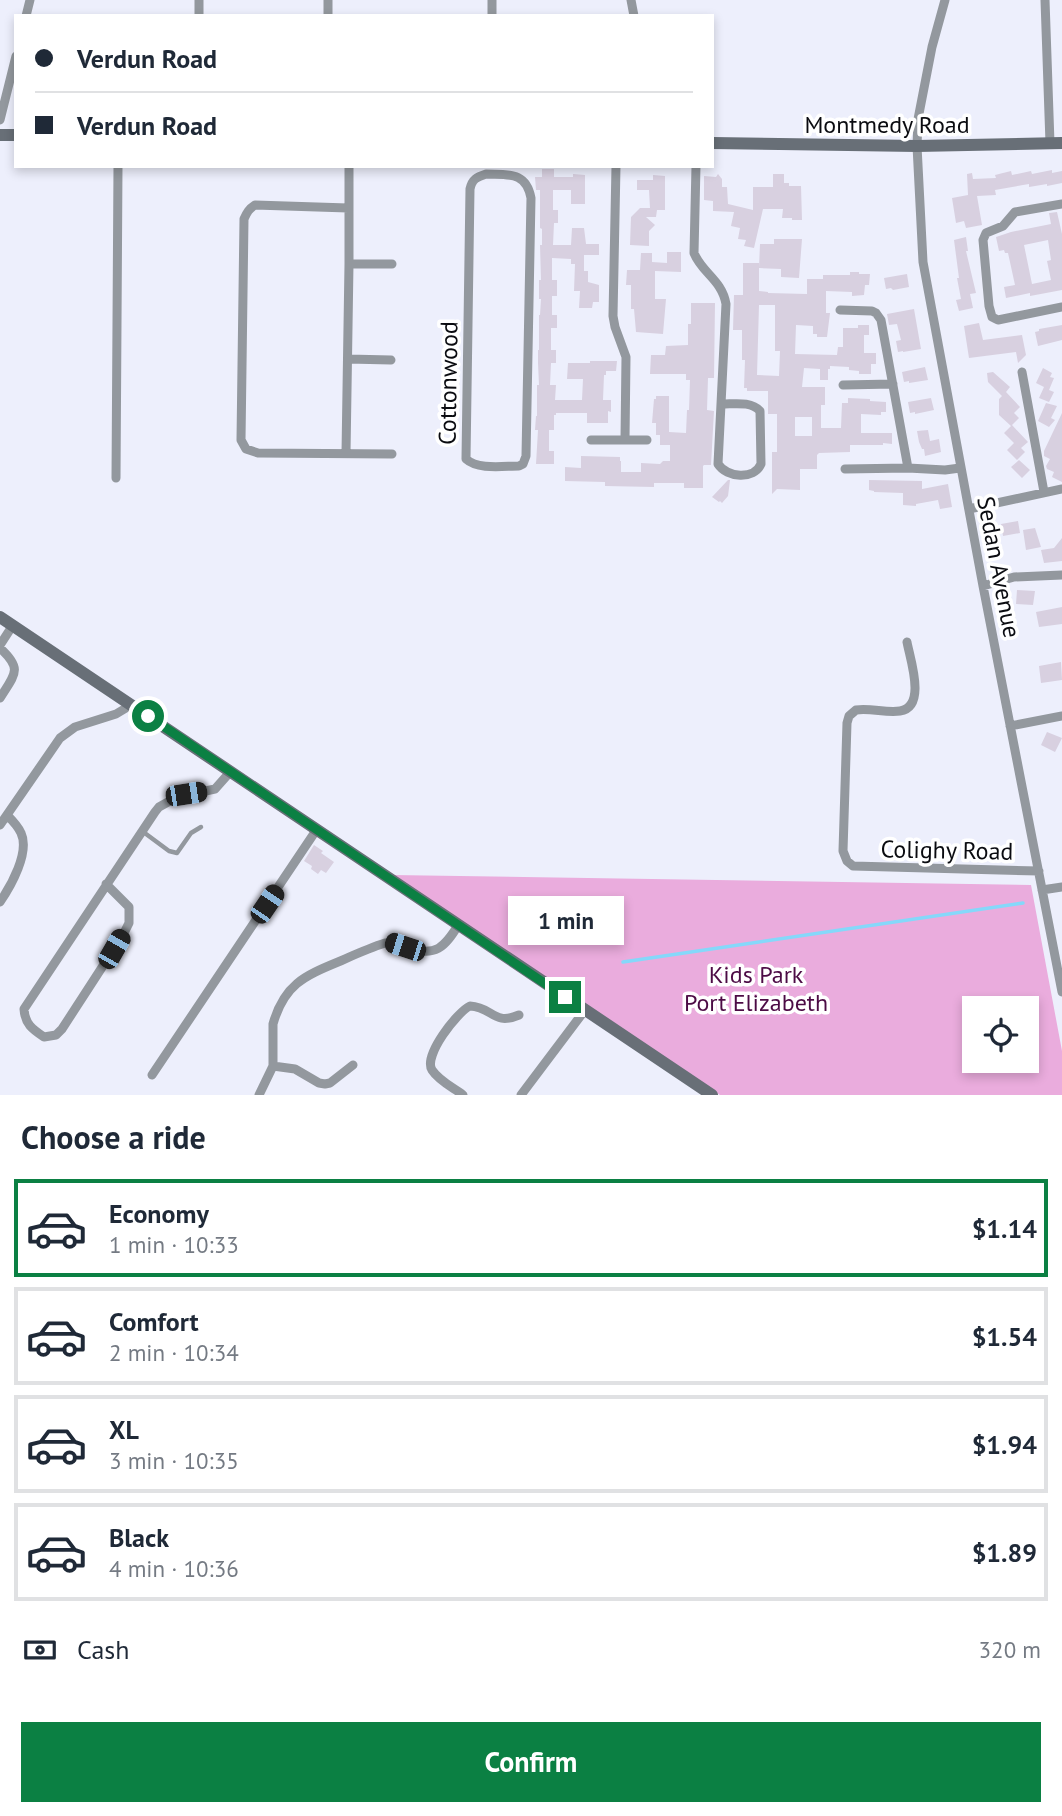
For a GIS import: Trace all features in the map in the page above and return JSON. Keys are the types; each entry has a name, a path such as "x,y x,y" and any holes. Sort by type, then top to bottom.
{"street":[{"name":"Sedan Avenue","path":"945,0 930,54 918,119 916,146 923,262 1042,890 1058,952 1062,992"},
{"path":"1045,0 1056,143"},
{"path":"0,120 14,64"},
{"name":"Montmedy Road","path":"714,144 916,146 1056,143"},
{"path":"116,478 118,168"},
{"path":"346,453 349,168"},
{"path":"616,168 613,316 626,357 625,439"},
{"path":"696,168 694,253 722,289 726,304 718,464 728,474 754,473 761,464 760,411 749,404 722,404"},
{"name":"Cottonwood","path":"486,170 514,170 528,186 531,198 526,456 523,464 519,466 477,465 466,459 470,188 476,177 486,170"},
{"path":"1062,204 1015,212 1003,226 988,232 983,238 992,317 998,320 1062,307"},
{"path":"348,208 255,205 246,214 242,440 246,449 258,453 392,454"},
{"path":"349,264 392,264"},
{"path":"840,310 867,310 881,320 908,468"},
{"path":"348,359 391,360"},
{"path":"1022,372 1044,492"},
{"path":"843,385 893,384"},
{"path":"591,440 647,440"},
{"path":"845,469 960,468"},
{"path":"969,509 1062,489"},
{"path":"983,586 1014,577 1062,575"},
{"path":"0,617 712,1095"},
{"path":"0,698 12,679 15,666 0,647 13,625"},
{"name":"Colighy Road","path":"907,642 916,691 912,704 899,711 856,710 849,716 847,723 844,851 847,861 853,866 1039,871"},
{"path":"0,825 55,745 68,731 116,714 131,705"},
{"path":"1010,726 1062,716"},
{"path":"106,884 129,907 129,923 62,1029 56,1035 44,1037 30,1028 24,1009 106,884 142,831 159,807 177,797 215,789 231,771"},
{"path":"0,902 11,885 24,844 21,832 7,815"},
{"path":"152,1075 317,830"},
{"path":"1042,890 1062,887"},
{"path":"259,1095 273,1066 275,1018 286,996 301,979 384,943 419,952 438,950 451,937 458,924"},
{"path":"463,1095 432,1070 430,1059 439,1042 461,1013 470,1006 484,1009 505,1020 519,1015"},
{"path":"521,1095 585,1010"},
{"path":"273,1066 295,1069 325,1084 353,1065"}],"lane":[{"path":"142,831 169,852 177,853 191,833 201,827"}],"green space":[{"name":"Kids Park Port Elizabeth","path":"392,875 1031,885 1062,1051 1062,1095 720,1095"}],"building":[{"path":"542,169 554,169 554,177 585,175 585,204 571,204 571,190 553,190 553,210 558,210 558,223 554,223 553,245 571,245 572,228 584,228 586,244 599,244 599,255 584,255 584,271 588,271 588,282 599,285 599,302 593,302 592,308 579,308 580,291 574,291 575,264 571,264 571,259 552,258 552,280 557,280 557,296 552,296 552,315 557,315 557,328 551,328 551,350 556,350 556,363 551,363 550,385 556,385 555,400 582,400 583,379 567,379 568,363 617,361 616,371 606,371 604,375 603,400 611,400 608,423 587,423 587,413 554,415 554,430 549,430 549,451 554,451 554,464 536,464 542,229 540,190 536,190 535,177 542,177"},
{"path":"1052,170 1052,173 1062,171 1062,183 1029,187 1029,184 995,190 996,195 977,196 982,225 966,228 964,221 956,223 952,198 968,195 967,174 972,173 973,179 996,178 995,175 1011,171 1012,175"},
{"path":"718,174 722,179 722,187 727,187 728,204 753,210 753,187 773,187 773,174 784,174 784,183 801,186 802,220 782,218 783,209 763,209 754,248 744,246 746,240 738,239 740,228 731,226 734,212 713,211 713,201 704,200 704,176 716,177"},
{"path":"653,175 665,176 665,210 657,210 656,217 646,217 655,225 649,231 649,246 630,245 631,217 640,208 650,208 649,190 637,190 637,180 653,180"},
{"path":"1057,212 1062,234 1062,290 1006,298 1004,287 1015,285 1008,253 999,251 996,237 1051,224 1049,213","holes":["1048,240 1051,260 1047,261 1051,280 1032,284 1024,245"]},
{"path":"966,237 966,251 976,293 970,294 973,308 959,311 956,300 961,299 954,240"},
{"path":"774,239 802,239 799,278 781,277 781,269 759,268 760,244 774,244"},
{"path":"667,252 681,252 681,272 655,271 655,299 666,299 663,334 636,332 634,309 631,309 631,285 626,285 627,270 640,270 641,253 652,253 652,262 667,263"},
{"path":"743,263 759,263 759,291 768,293 807,294 807,279 823,279 823,275 850,275 850,272 870,274 864,295 852,296 852,292 826,291 826,313 830,313 827,337 813,334 813,326 796,325 795,354 837,355 838,347 843,347 843,328 869,325 869,335 864,335 864,353 876,353 876,364 871,364 871,374 859,374 859,371 849,370 849,367 830,366 828,380 820,380 820,369 804,368 802,387 825,387 825,405 821,405 821,428 841,428 842,403 848,403 848,398 886,402 886,412 881,412 881,415 861,414 861,433 892,433 892,444 850,445 850,452 819,453 817,469 800,469 800,490 777,489 772,494 772,452 777,452 777,414 768,414 768,391 747,391 747,388 744,388 742,330 733,330 734,295 743,295","holes":["759,305 775,305 775,351 780,351 779,376 757,375","795,417 812,417 812,436 795,436"]},
{"path":"907,274 909,287 886,289 884,278"},
{"path":"691,303 715,303 714,378 708,378 707,410 714,411 711,465 703,466 703,488 684,488 684,483 654,483 654,487 605,486 605,482 565,481 565,467 581,468 581,456 620,457 621,472 641,472 641,463 660,464 670,461 670,445 660,445 660,435 656,435 656,423 652,423 654,399 656,396 669,396 669,432 686,433 690,380 686,380 686,374 650,374 651,355 665,355 666,346 688,345"},
{"path":"914,309 921,349 898,352 896,341 901,340 897,324 889,325 887,314"},
{"path":"979,323 983,340 1022,335 1026,355 1018,363 1016,352 969,358 964,326"},
{"path":"1062,325 1062,340 1038,346 1035,332"},
{"path":"925,367 928,380 904,382 902,372"},
{"path":"1043,368 1052,373 1050,377 1054,378 1049,390 1054,392 1049,402 1039,398 1044,387 1036,383"},
{"path":"993,372 1010,387 1006,392 1020,407 1014,413 1019,418 1012,425 1028,442 1021,448 1025,452 1017,460 1007,450 1014,443 1004,433 1011,426 999,415 999,399 1002,396 988,382 987,373"},
{"path":"931,398 934,410 910,413 908,402"},
{"path":"1046,403 1057,406 1051,418 1055,420 1049,427 1038,421"},
{"path":"1062,413 1062,482 1052,477 1054,472 1047,469 1050,459 1044,456 1044,451"},
{"path":"928,430 930,441 939,439 941,452 925,456 917,431"},
{"path":"1019,460 1030,470 1022,478 1011,467"},
{"path":"728,480 728,496 722,503 719,502 712,497"},
{"path":"869,480 922,481 922,489 948,484 952,507 940,509 938,500 916,506 903,505 903,493 874,492 869,490"},
{"path":"1018,521 1020,533 1003,536 1001,524"},
{"path":"1035,528 1041,547 1026,550 1023,530"},
{"path":"1062,538 1062,561 1044,563 1041,550 1054,548"},
{"path":"1017,590 1035,591 1033,605 1016,604"},
{"path":"1062,607 1062,624 1039,627 1036,612"},
{"path":"1061,662 1062,680 1041,683 1039,666"},
{"path":"1047,732 1062,738 1055,752 1041,745"},
{"path":"314,845 334,862 326,873 321,870 318,874 304,861"}],"waterway":[{"path":"623,962 1023,903"}],"route":[{"path":"148,716 565,997"}]}
